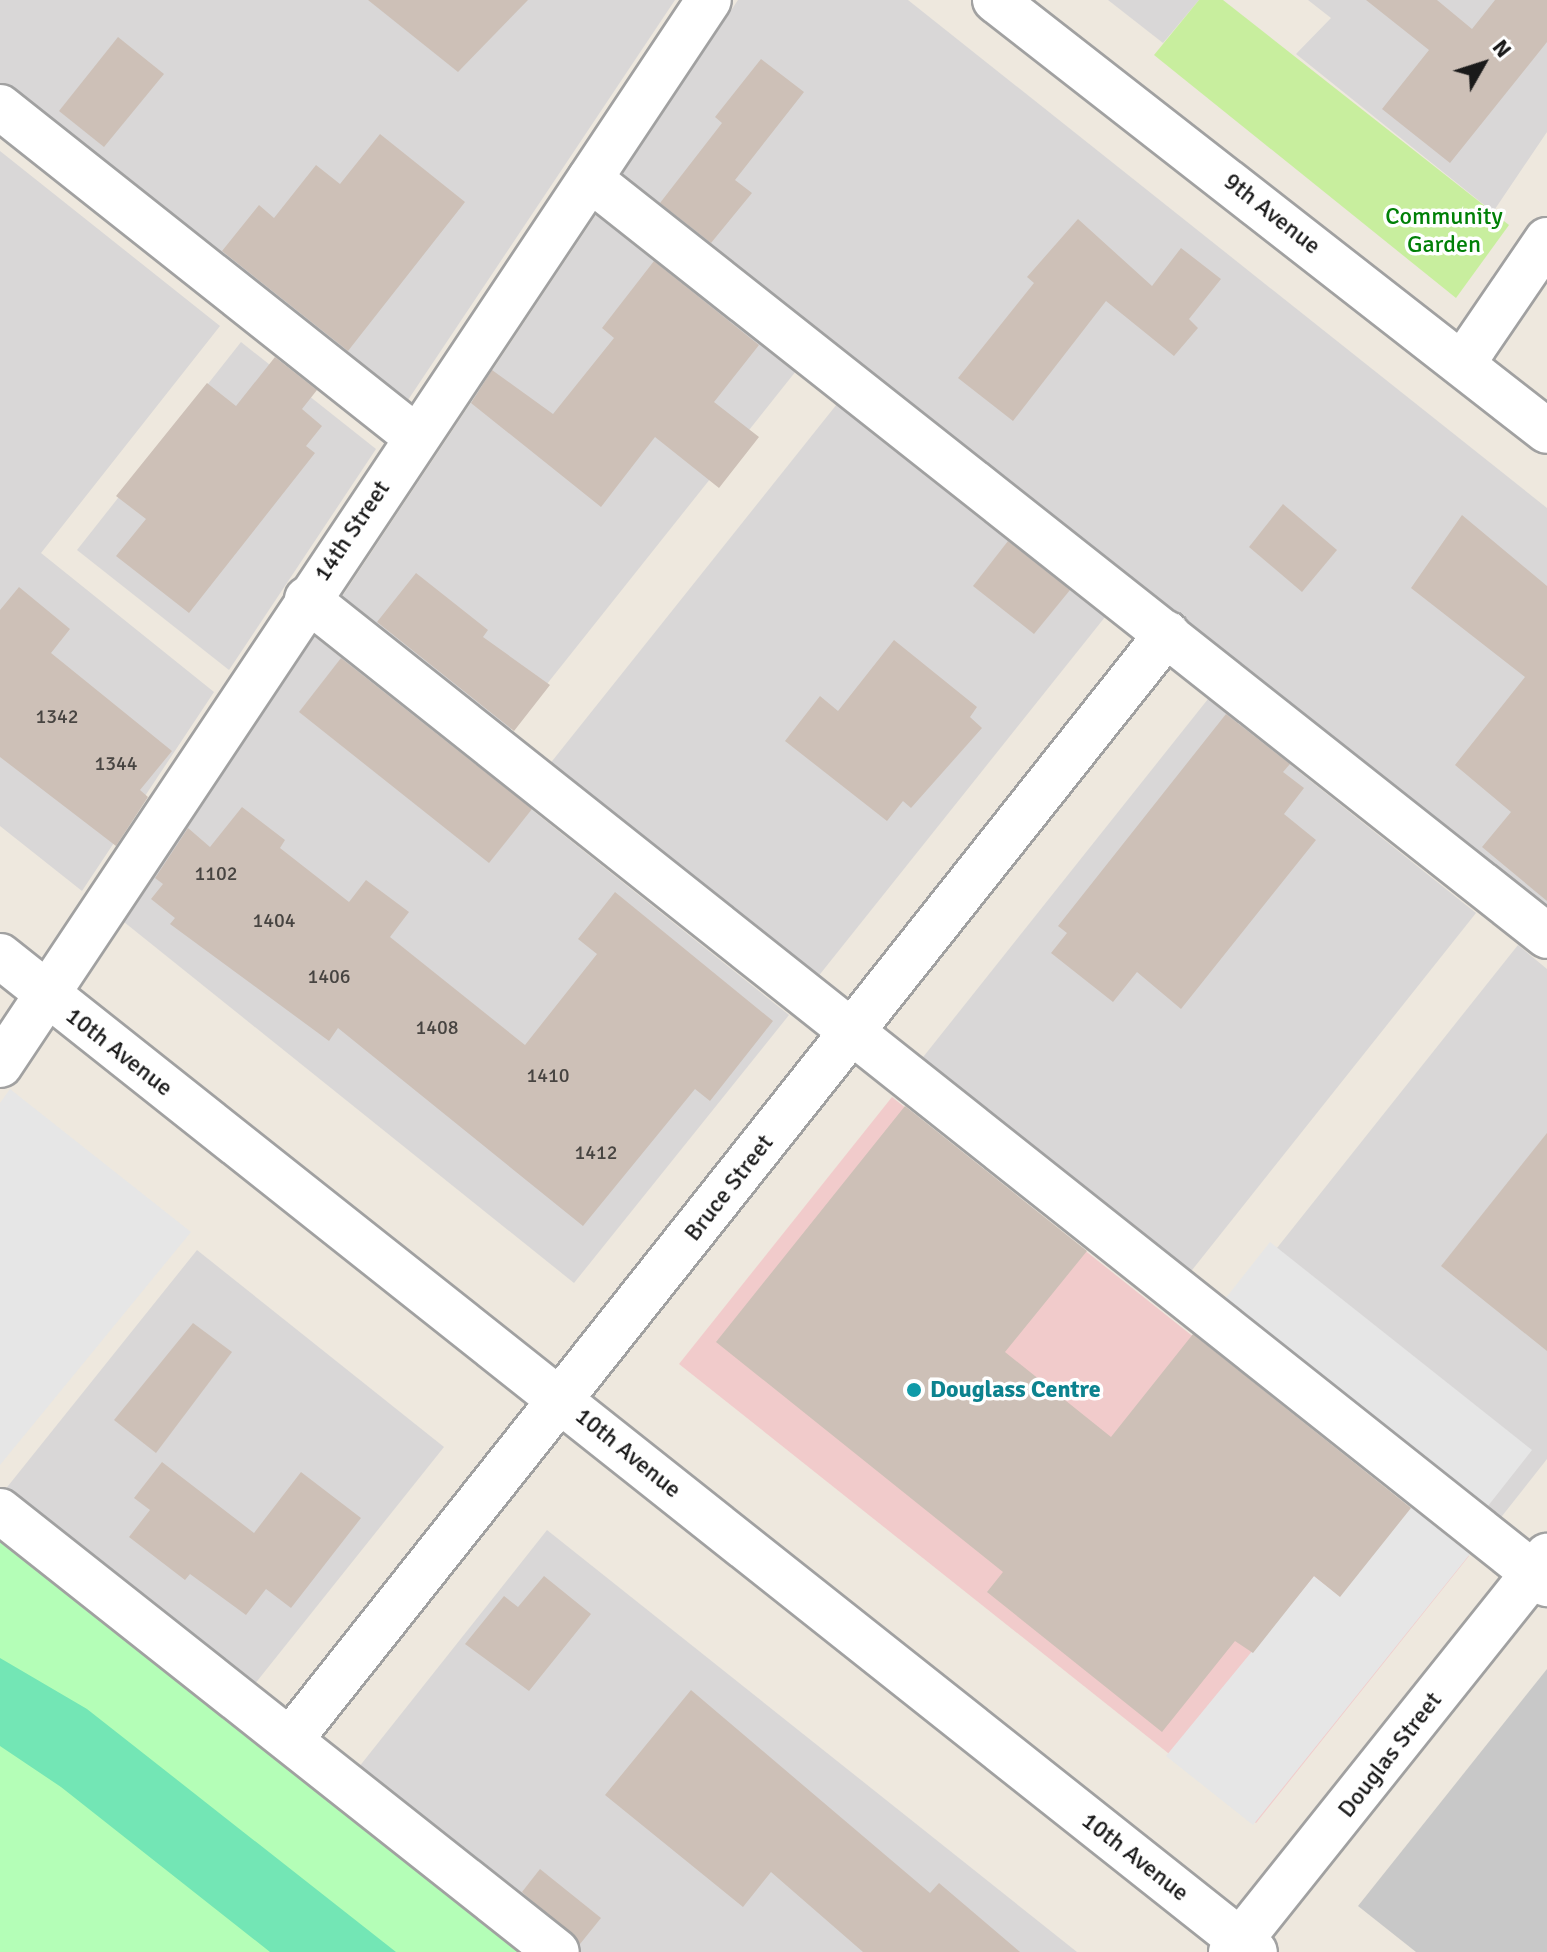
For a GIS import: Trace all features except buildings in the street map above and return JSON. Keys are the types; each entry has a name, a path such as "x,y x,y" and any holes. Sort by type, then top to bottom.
{"street":[{"name":"14th Street","path":"1,1064 307,599 709,0"},
{"name":"9th Avenue","path":"995,0 1547,431"},
{"path":"0,107 416,437"},
{"path":"590,179 1547,936"},
{"path":"1463,363 1547,240"},
{"path":"307,599 850,1034 1542,1571"},
{"name":"Bruce Street","path":"290,1740 1167,634"},
{"name":"10th Avenue","path":"0,956 560,1399 1242,1948"},
{"path":"0,1511 557,1952"},
{"name":"Douglas Street","path":"1242,1948 1542,1571"}],"shaded area":[{"path":"0,0 675,0 404,406 0,84"},
{"path":"738,0 908,0 1547,508 1547,926 615,185"},
{"path":"1108,0 1199,0 1163,43"},
{"path":"1308,0 1547,0 1547,132 1493,212 1296,54 1331,18"},
{"path":"0,151 220,326 41,553 214,692 82,891 0,826"},
{"path":"597,213 796,371 500,743 333,610"},
{"path":"241,342 376,449 229,670 77,550"},
{"path":"837,404 1105,617 809,988 541,775"},
{"path":"314,636 789,1015 574,1283 124,922"},
{"path":"1208,699 1476,913 1181,1284 912,1071"},
{"path":"1518,945 1547,969 1547,1459 1491,1530 1222,1317"},
{"path":"10,1089 191,1232 0,1465 0,1103"},
{"name":"Douglass Centre","path":"892,1097 1469,1556 1256,1823 679,1364"},
{"path":"1270,1242 1532,1450 1484,1511 1221,1304"},
{"path":"197,1250 444,1447 246,1695 0,1496"},
{"path":"1411,1507 1470,1554 1253,1825 1166,1756 1314,1576 1340,1596"},
{"path":"547,1530 1077,1952 570,1952 351,1777"},
{"path":"1547,1669 1547,1952 1416,1952 1358,1906"}],"green space":[{"name":"Community Garden","path":"1199,0 1223,0 1509,225 1456,298 1154,55"},
{"path":"0,1536 523,1952 0,1952"},
{"path":"0,1658 87,1709 396,1952 270,1952 61,1787 0,1746"}],"place":[{"name":"Douglass Centre","path":"914,1390"}]}
